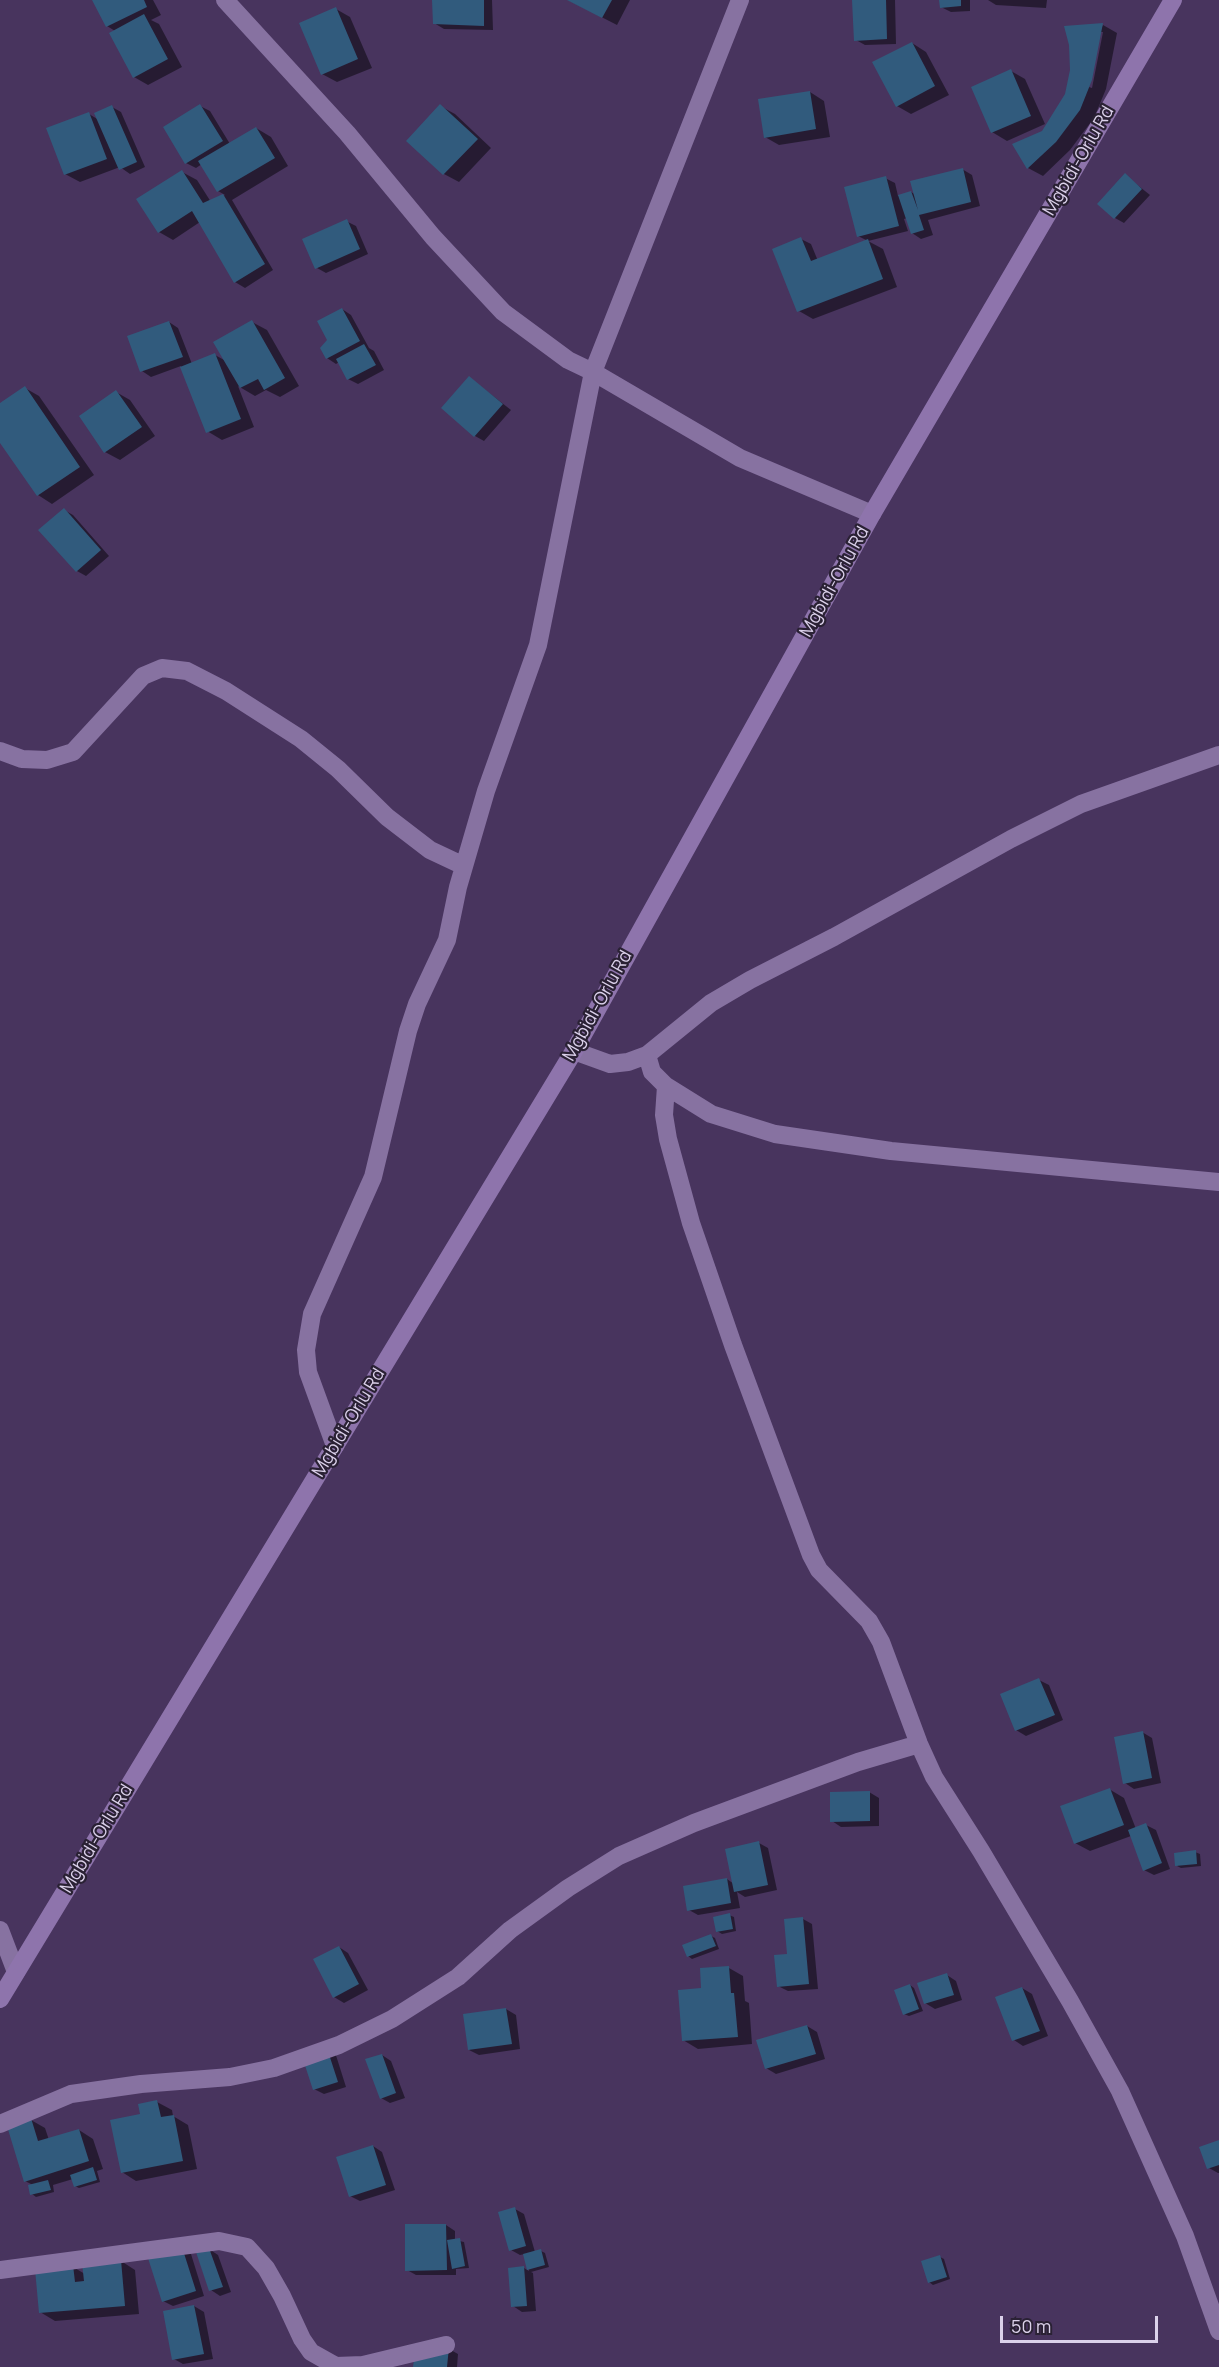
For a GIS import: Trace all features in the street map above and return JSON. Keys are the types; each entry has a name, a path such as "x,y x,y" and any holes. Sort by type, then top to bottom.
{"main road":[{"name":"Mgbidi-Orlu Rd","path":"0,1999 574,1051 872,514 1173,0"}],"street":[{"path":"225,0 348,133 433,237 503,312 568,360 593,372 740,458 872,514"},
{"path":"335,1446 308,1372 306,1350 312,1314 373,1177 408,1031 417,1004 447,940 464,866 486,791 538,645 593,372 740,0"},
{"path":"0,751 22,759 47,760 73,752 143,676 162,668 187,671 226,691 301,739 339,769 387,817 430,850 464,866"},
{"path":"574,1051 610,1064 628,1062 647,1055 711,1003 1011,839 1081,804 1219,755"},
{"path":"647,1055 652,1072 666,1086 711,1114 775,1134 891,1151 1219,1182"},
{"path":"666,1086 664,1115 668,1139 691,1223 733,1345 812,1555 819,1570 869,1622 881,1642 934,1778 981,1851 1070,2001 1120,2091 1185,2236 1219,2331"},
{"path":"0,2124 71,2094 141,2084 230,2077 274,2068 339,2045 392,2019 458,1977 510,1930 568,1888 619,1856 694,1823 858,1762 919,1744"},
{"path":"1,1934 16,1972"},
{"path":"0,2270 219,2241 247,2247 266,2268 311,2352 336,2366 363,2365 446,2345"}],"building":[{"path":"92,0 144,0 147,7 106,27"},
{"path":"432,0 484,0 484,26 433,24"},
{"path":"567,0 612,0 602,18"},
{"path":"852,0 886,0 887,39 854,41"},
{"path":"939,0 961,0 961,6 940,8"},
{"path":"336,7 358,59 321,75 299,23"},
{"path":"144,14 168,59 133,78 109,33"},
{"path":"1103,23 1092,80 1080,110 1056,142 1027,169 1012,144 1042,131 1065,94 1070,70 1069,45 1064,26"},
{"path":"912,42 935,86 896,107 872,62"},
{"path":"1011,69 1031,116 991,133 971,87"},
{"path":"810,91 816,129 764,138 758,99"},
{"path":"200,104 223,141 185,164 163,127"},
{"path":"440,104 478,139 443,175 406,141"},
{"path":"112,105 137,162 119,170 94,113"},
{"path":"89,112 107,159 64,175 46,128"},
{"path":"256,127 275,158 217,192 198,161"},
{"path":"963,168 971,202 919,215 924,230 911,234 898,195 911,191 918,210 910,181"},
{"path":"182,170 203,203 223,194 265,264 234,283 192,211 158,233 136,199"},
{"path":"1125,173 1142,189 1114,219 1097,204"},
{"path":"886,176 899,226 857,237 844,187"},
{"path":"347,219 360,249 315,269 302,239"},
{"path":"801,237 811,261 868,239 883,279 797,312 772,249"},
{"path":"342,308 360,341 326,359 320,348 327,340 317,321"},
{"path":"252,320 285,378 264,390 258,379 240,388 213,342"},
{"path":"169,321 183,357 140,372 127,336"},
{"path":"364,344 376,365 347,380 336,359"},
{"path":"215,353 241,419 206,433 180,367"},
{"path":"469,376 503,404 474,437 441,408"},
{"path":"25,386 80,467 37,496 0,443 0,403"},
{"path":"116,390 142,427 104,453 79,416"},
{"path":"64,508 101,550 76,572 38,530"},
{"path":"1039,1678 1055,1715 1015,1731 1000,1694"},
{"path":"1143,1731 1152,1778 1123,1784 1114,1737"},
{"path":"1110,1788 1124,1825 1074,1844 1060,1806"},
{"path":"870,1791 870,1821 830,1822 830,1792"},
{"path":"1146,1823 1162,1863 1143,1871 1128,1830"},
{"path":"759,1841 768,1885 734,1892 725,1849"},
{"path":"1196,1850 1197,1864 1175,1866 1174,1853"},
{"path":"727,1878 731,1903 687,1911 683,1886"},
{"path":"730,1913 733,1929 716,1932 713,1917"},
{"path":"803,1917 809,1984 777,1987 774,1955 787,1954 784,1919"},
{"path":"711,1934 716,1946 687,1957 682,1945"},
{"path":"339,1946 359,1984 333,1998 313,1959"},
{"path":"729,1966 738,2037 682,2041 678,1990 701,1988 700,1968"},
{"path":"947,1973 954,1995 924,2004 917,1983"},
{"path":"910,1984 919,2009 903,2015 894,1990"},
{"path":"1022,1987 1040,2031 1012,2041 995,1997"},
{"path":"506,2008 512,2044 468,2050 463,2014"},
{"path":"807,2025 816,2054 765,2069 756,2040"},
{"path":"325,2042 338,2082 313,2090 300,2050"},
{"path":"382,2054 396,2093 380,2099 365,2059"},
{"path":"157,2100 161,2117 174,2115 183,2161 121,2173 110,2120 140,2114 138,2104"},
{"path":"31,2118 38,2141 79,2129 89,2161 24,2182 7,2126"},
{"path":"1219,2140 1219,2165 1207,2169 1199,2147"},
{"path":"373,2145 386,2185 349,2197 336,2157"},
{"path":"93,2167 97,2180 74,2187 70,2175"},
{"path":"48,2180 51,2190 30,2195 28,2185"},
{"path":"515,2207 526,2246 509,2251 498,2212"},
{"path":"405,2224 446,2224 447,2270 405,2271"},
{"path":"460,2238 465,2266 452,2269 447,2240"},
{"path":"182,2247 196,2291 162,2302 148,2258"},
{"path":"209,2248 223,2287 209,2291 196,2252"},
{"path":"541,2249 545,2265 527,2270 523,2254"},
{"path":"940,2255 947,2277 928,2283 921,2261"},
{"path":"121,2260 125,2306 39,2313 35,2269 73,2265 75,2282 84,2281 82,2263"},
{"path":"524,2266 527,2306 511,2307 508,2268"},
{"path":"194,2305 204,2354 172,2360 163,2311"},
{"path":"416,2344 449,2347 447,2367 413,2367"}]}
